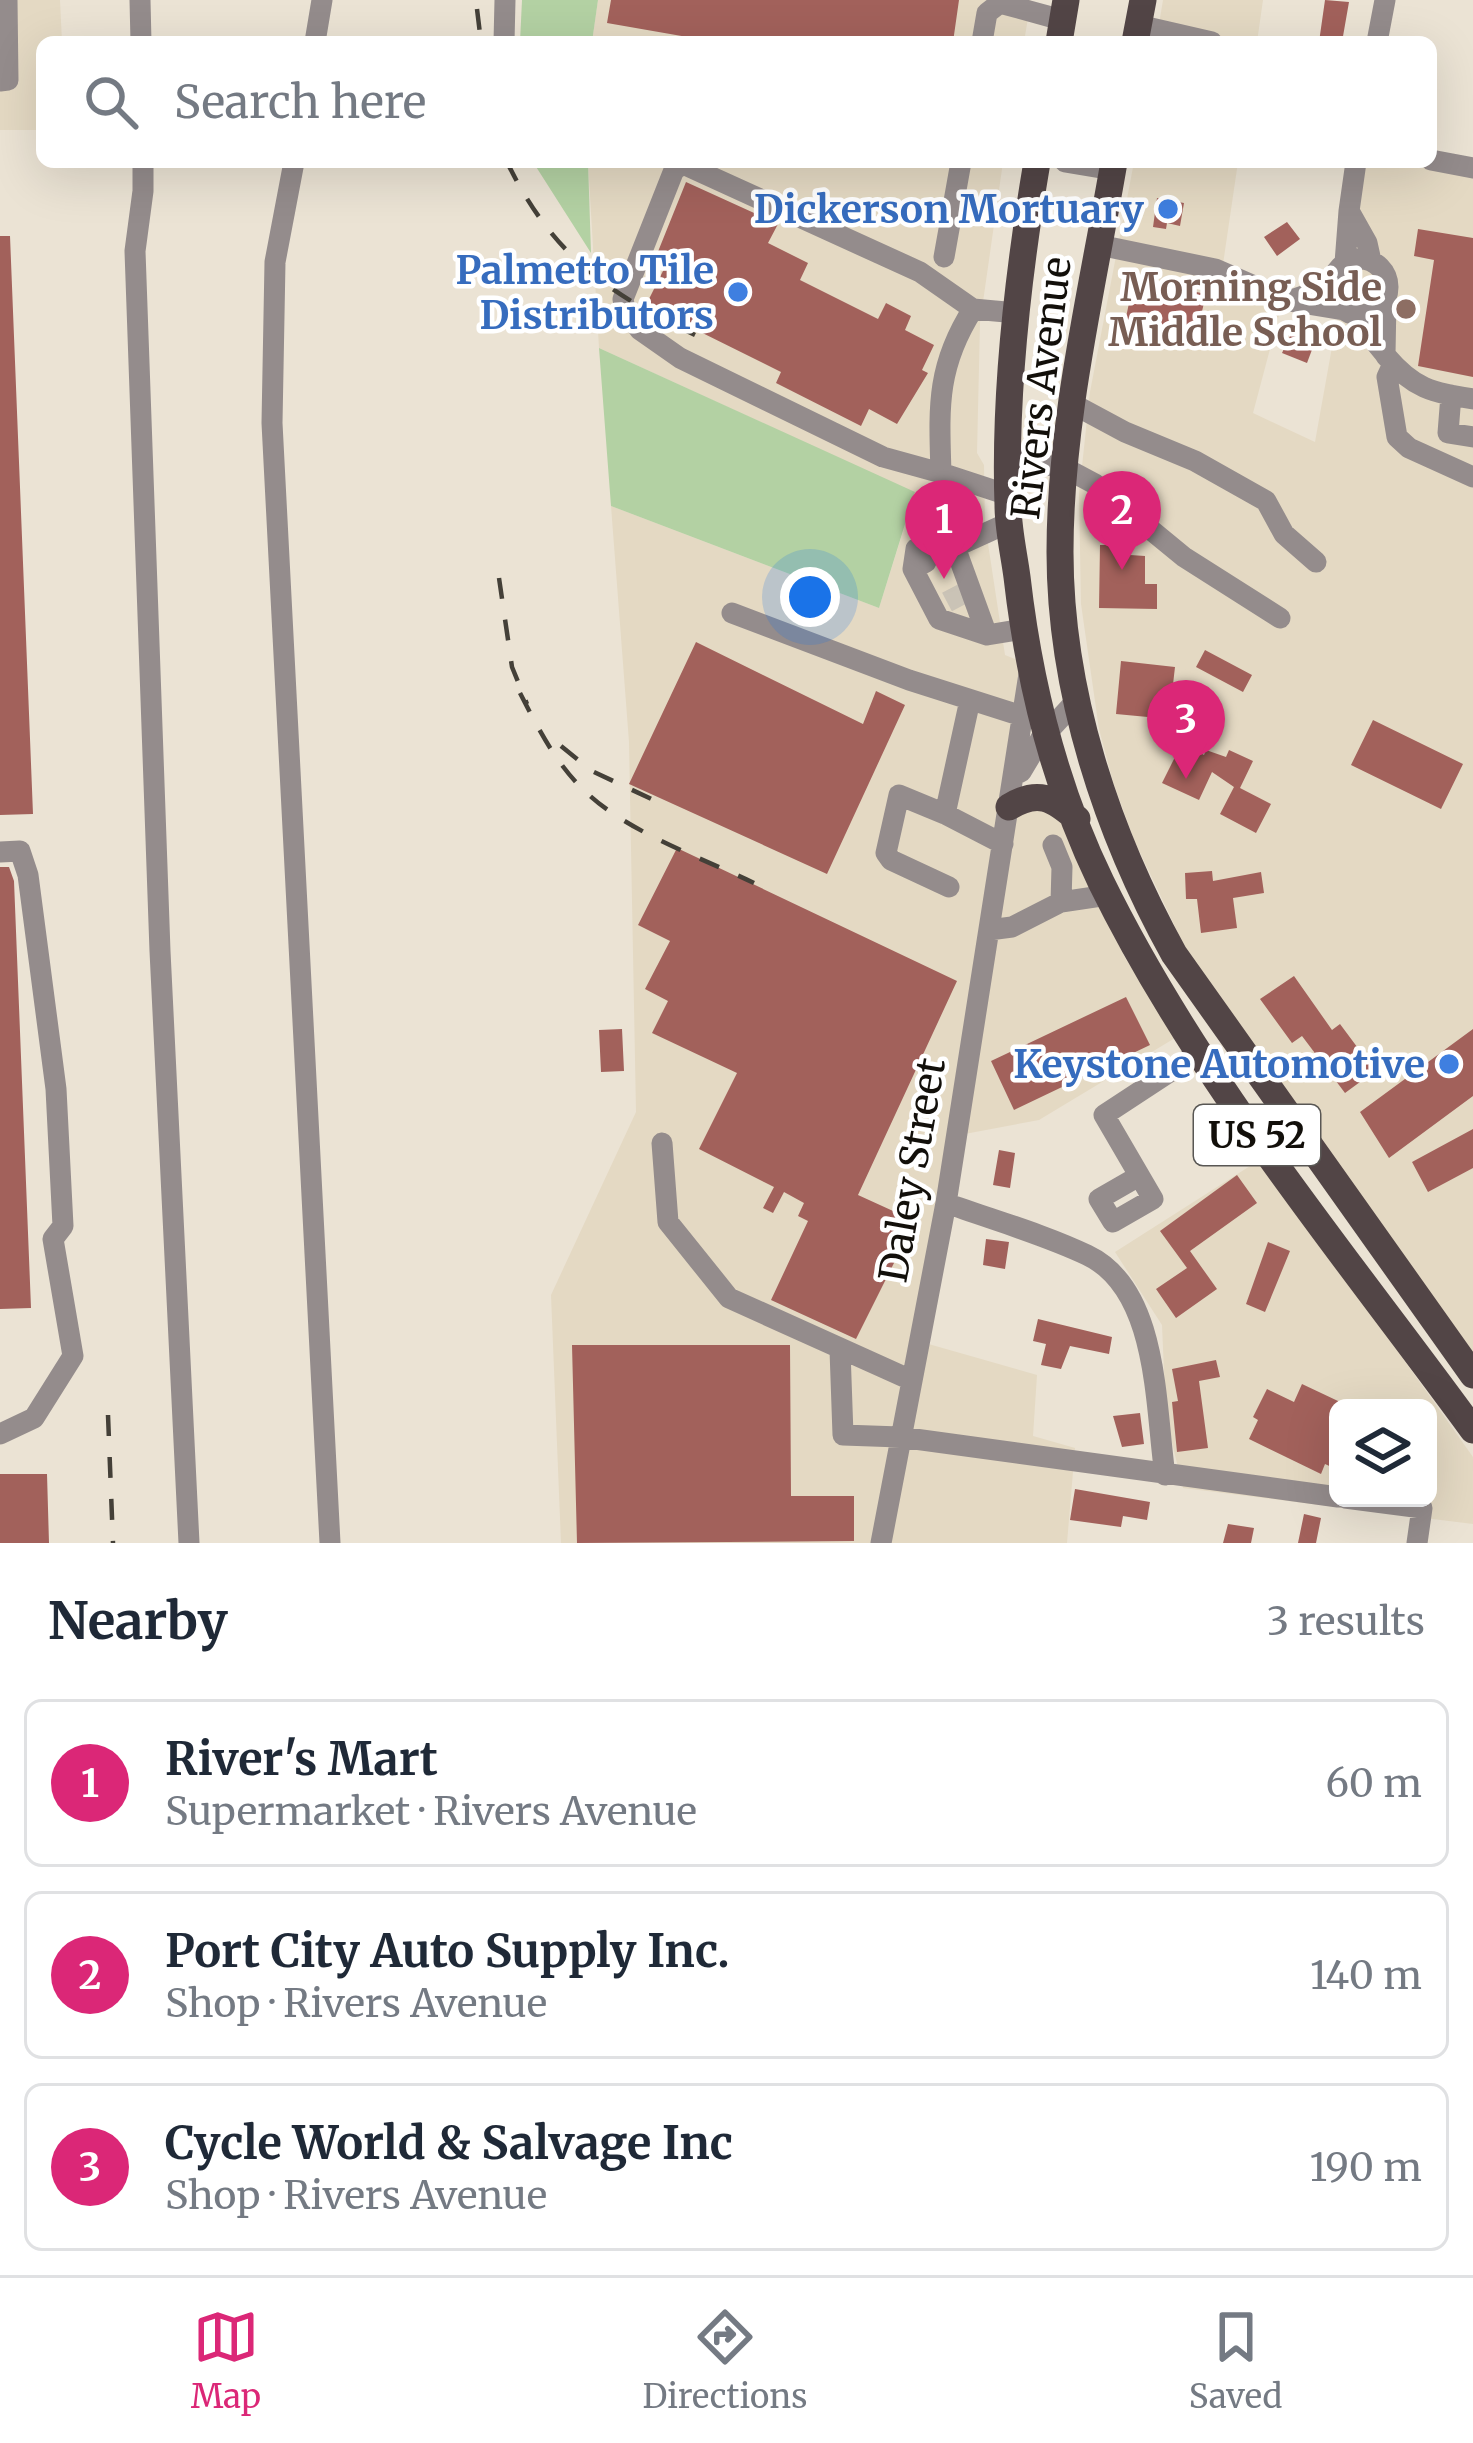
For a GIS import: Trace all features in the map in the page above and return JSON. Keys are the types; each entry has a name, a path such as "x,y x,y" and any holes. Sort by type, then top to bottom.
{"main road":[{"name":"Rivers Avenue","path":"1036,168 1017,313 1008,459 1009,509 1034,725 1108,895 1153,980 1473,1430"},
{"name":"Rivers Avenue","path":"1114,168 1071,403 1060,555 1077,700 1110,815 1136,882 1174,954 1473,1375"},
{"path":"1009,807 1034,795 1047,796 1077,819"}],"street":[{"path":"0,81 8,80 7,0"},
{"path":"140,0 141,36"},
{"path":"316,36 322,0"},
{"path":"504,36 505,0"},
{"path":"1379,36 1385,0"},
{"path":"983,36 987,13 1000,3 1062,21"},
{"path":"1139,22 1191,36"},
{"path":"1437,161 1473,168"},
{"path":"142,168 135,251 160,951 189,1543"},
{"path":"293,168 274,262 272,423 330,1543"},
{"path":"677,168 623,299 626,310 640,330 680,358 883,457 940,473 1009,509 935,557"},
{"path":"692,168 920,272 973,309 1017,313"},
{"path":"944,257 960,168"},
{"path":"1289,301 1332,286 1345,263 1355,168"},
{"path":"1349,212 1367,243 1371,261 1385,273 1387,377 1396,437 1473,478"},
{"path":"1100,245 1215,269 1301,306 1372,313 1386,300"},
{"path":"1345,263 1371,261"},
{"path":"1332,286 1348,313 1403,377 1431,392 1462,397 1448,433 1473,437"},
{"path":"940,473 939,397 955,338 973,309"},
{"path":"1071,403 1124,432 1195,460 1266,501 1284,534 1316,562"},
{"path":"1008,459 1065,468 1095,484 1184,557 1280,618"},
{"path":"935,557 955,598 987,635"},
{"path":"935,557 955,598"},
{"path":"955,598 939,619 987,635 1023,629"},
{"path":"732,614 1034,725"},
{"path":"945,814 970,700"},
{"name":"Daley Street","path":"881,1543 946,1203 1009,807 1029,755 1034,725 1077,700"},
{"path":"949,887 891,860 886,853 899,795 1003,844"},
{"path":"1053,845 1062,867 1061,902"},
{"path":"0,852 20,851 28,875 56,1089 63,1226 53,1239 73,1356 34,1418 0,1434"},
{"path":"989,930 1012,927 1061,902 1108,895"},
{"path":"1139,1176 1104,1114 1200,1052"},
{"path":"662,1143 668,1222 729,1298 911,1380"},
{"path":"946,1203 1091,1256 1120,1280 1144,1324 1165,1474"},
{"path":"840,1350 843,1435 900,1437 1329,1495"},
{"path":"1415,1507 1422,1508 1418,1543"}],"shaded area":[{"path":"0,0 60,0 62,36 36,36 36,130 0,130"},
{"path":"598,0 1031,0 1025,36 593,36"},
{"path":"1163,0 1263,0 1258,36 1157,36"},
{"path":"588,168 1002,168 980,323 977,453 984,465 985,524 1005,655 1030,665 1005,822 1037,807 1063,821 1124,956 1175,1038 1039,1120 954,1136 918,1341 1037,1375 1033,1436 1075,1448 1067,1543 561,1543 551,1295 636,1112 629,742 611,506 879,608 915,493 599,348"},
{"path":"1133,168 1237,168 1222,271 1283,300 1253,413 1315,442 1364,168 1437,168 1473,174 1473,1354 1189,956 1134,840 1099,729 1081,604 1079,494 1090,392"},
{"path":"1261,1159 1432,1399 1329,1399 1329,1506 1183,1488 1166,1418 1162,1325 1115,1252"},
{"path":"1437,1406 1473,1457 1473,1524 1336,1507 1437,1507"}],"green space":[{"path":"522,0 598,0 593,36 520,36"},
{"path":"537,168 588,168 591,253"},
{"path":"599,348 915,492 879,608 611,506"}],"building":[{"path":"611,0 959,0 954,36 682,36 607,23"},
{"path":"1325,0 1349,2 1343,36 1320,36"},
{"name":"Palmetto Tile Distributors","path":"686,182 778,224 768,243 808,263 800,280 878,319 886,303 911,316 905,330 934,345 922,370 928,373 897,424 869,409 861,426 776,383 781,372 646,305 664,269 653,264"},
{"name":"Dickerson Mortuary","path":"1157,198 1184,203 1180,226 1153,227"},
{"path":"1287,222 1300,239 1277,256 1264,237"},
{"path":"1418,229 1473,238 1473,377 1418,366 1434,260 1414,256"},
{"path":"0,236 10,236 33,814 0,815"},
{"path":"1134,279 1206,294 1195,342 1124,327"},
{"path":"1292,332 1313,347 1307,363 1282,353"},
{"path":"1100,545 1130,545 1130,555 1145,556 1145,584 1157,584 1157,609 1099,608"},
{"path":"696,642 863,724 876,691 905,705 827,874 629,784"},
{"path":"1205,650 1252,675 1243,692 1196,667"},
{"path":"1121,661 1175,667 1169,719 1116,714"},
{"path":"1373,720 1463,764 1441,809 1351,765"},
{"path":"1182,743 1204,755 1206,750 1226,757 1229,750 1253,761 1240,788 1271,804 1256,833 1220,814 1234,787 1212,772 1199,800 1162,783"},
{"path":"677,848 957,981 858,1195 915,1221 856,1339 771,1300 808,1221 798,1216 804,1203 784,1192 773,1213 763,1208 774,1187 699,1149 737,1073 652,1033 668,1001 645,989 670,941 638,925"},
{"path":"0,867 9,867 14,881 31,1308 0,1309"},
{"path":"1212,871 1213,881 1261,872 1264,893 1233,898 1237,928 1201,933 1197,899 1186,899 1185,873"},
{"path":"1294,976 1332,1030 1340,1024 1375,1071 1345,1093 1302,1036 1292,1043 1260,999"},
{"path":"1126,997 1150,1045 1014,1110 991,1061"},
{"path":"622,1029 624,1071 601,1072 599,1030"},
{"name":"Keystone Automotive","path":"1473,1029 1473,1096 1389,1158 1360,1112"},
{"path":"1473,1129 1473,1168 1428,1192 1412,1162"},
{"path":"999,1150 1015,1153 1010,1188 993,1185"},
{"path":"1237,1175 1257,1203 1190,1251 1217,1289 1176,1318 1156,1289 1187,1268 1160,1231"},
{"path":"986,1239 1009,1242 1005,1269 983,1265"},
{"path":"1268,1242 1290,1251 1265,1312 1246,1304"},
{"path":"1038,1319 1112,1337 1109,1354 1070,1346 1061,1369 1041,1365 1046,1344 1033,1341"},
{"path":"572,1345 790,1345 791,1496 854,1496 854,1541 577,1543"},
{"path":"1216,1360 1220,1377 1199,1381 1208,1448 1177,1452 1172,1402 1178,1401 1172,1369"},
{"path":"1302,1384 1334,1399 1329,1399 1329,1466 1325,1464 1321,1474 1249,1439 1258,1420 1253,1417 1267,1389 1294,1402"},
{"path":"1140,1413 1144,1444 1122,1447 1113,1416"},
{"path":"0,1474 47,1474 49,1543 0,1543"},
{"path":"1075,1489 1150,1502 1147,1520 1123,1516 1121,1527 1070,1520"},
{"path":"1304,1514 1321,1518 1316,1543 1298,1543"},
{"path":"1228,1524 1254,1528 1251,1543 1223,1543"}],"tunnel":[{"path":"947,602 966,592"}],"railway":[{"path":"477,9 480,36"},
{"path":"510,168 542,222 584,267 634,303 695,335"},
{"path":"499,578 512,667 527,704"},
{"path":"520,693 558,759 605,808 645,833 754,883"},
{"path":"561,746 592,771 664,805"},
{"path":"108,1415 113,1543"}],"place":[{"name":"Dickerson Mortuary","path":"1168,209"},
{"name":"Palmetto Tile Distributors","path":"738,292"},
{"name":"Morning Side Middle School","path":"1406,309"},
{"name":"Port City Auto Supply Inc.","path":"1122,570"},
{"name":"River's Mart","path":"944,579"},
{"name":"Cycle World & Salvage Inc","path":"1186,779"},
{"name":"Keystone Automotive","path":"1449,1064"}]}
